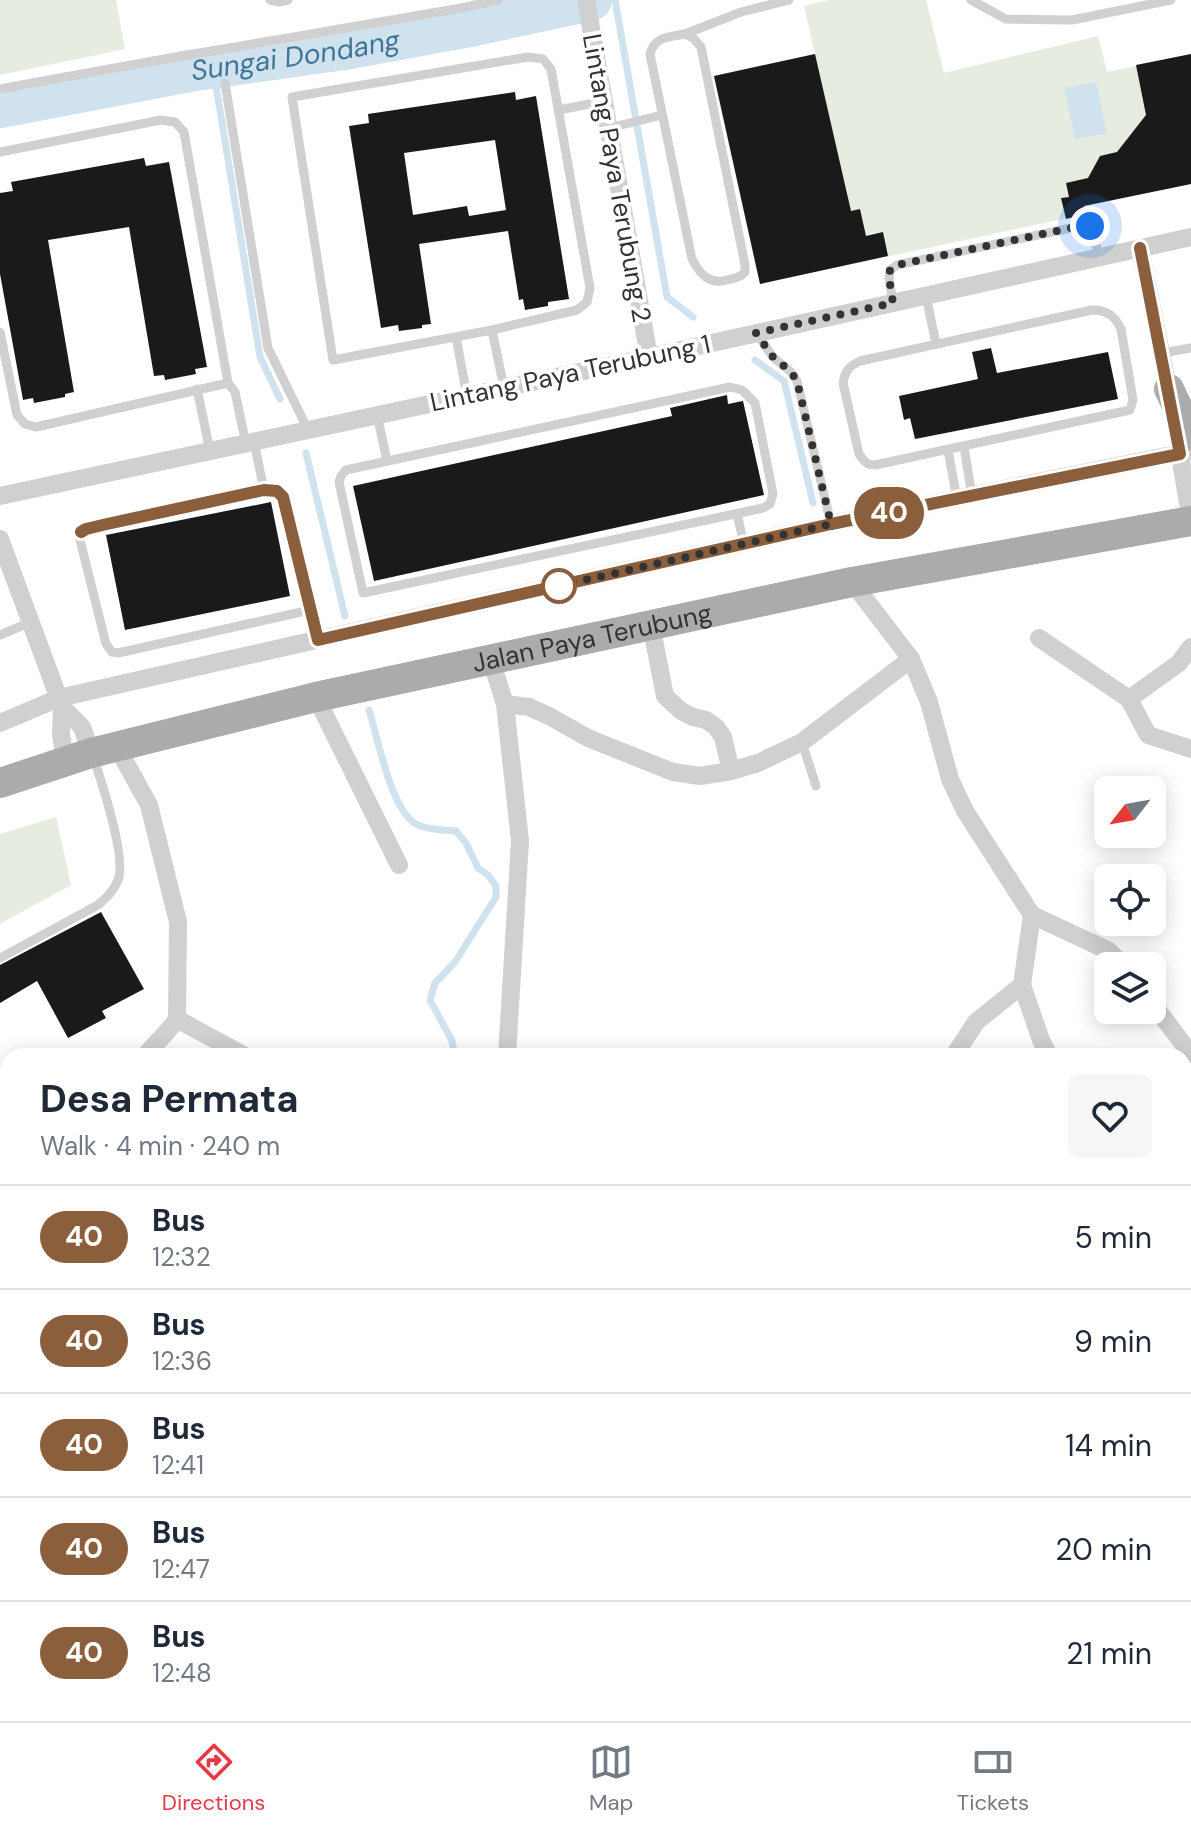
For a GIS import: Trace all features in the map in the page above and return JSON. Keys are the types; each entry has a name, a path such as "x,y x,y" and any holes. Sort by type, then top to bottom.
{"main road":[{"path":"1169,389 1187,447"},
{"name":"Jalan Paya Terubung","path":"0,783 91,753 316,697 852,582 1191,521"}],"street":[{"name":"Lintang Paya Terubung 2","path":"586,0 604,101 618,126 649,357"},
{"name":"Lintang Paya Terubung 1","path":"0,496 1191,237"},
{"path":"1140,248 1169,389"},
{"path":"0,723 60,702 318,640 1187,447 1191,521"},
{"path":"0,539 60,702 61,734 91,753 149,805 178,922 177,1019 152,1048"},
{"path":"852,582 911,659 929,702 950,779 965,811 1032,915 1110,952"},
{"path":"651,625 665,696 681,711 716,727 723,737 731,771"},
{"path":"1039,638 1129,699 1148,735 1191,749"},
{"path":"1129,699 1179,663 1191,647"},
{"path":"505,704 529,707 588,738 673,772 700,776 758,763 802,742 911,659"},
{"path":"491,660 505,704 520,841 507,1048"},
{"path":"316,697 399,865"},
{"path":"60,702 82,727 91,753"},
{"path":"1032,915 1022,985 1045,1048"},
{"path":"959,1048 976,1022 1022,985"},
{"path":"177,1019 230,1048"},
{"path":"1166,1021 1186,1048"}],"lane":[{"path":"270,0 288,0"},
{"path":"0,89 498,0"},
{"path":"685,34 701,47 745,265 745,272 740,277 719,282 710,281 699,272 692,259 650,54 652,45 661,38 685,34 741,12 789,0"},
{"path":"971,0 1006,19 1072,20 1171,0"},
{"path":"528,57 543,59 551,69 559,110 590,288 587,302 577,310 492,330 333,360 292,97 528,57"},
{"path":"225,83 268,348 308,430"},
{"path":"559,110 604,101"},
{"path":"618,126 662,115"},
{"path":"0,152 161,120 175,122 184,132 228,383 235,392 264,490"},
{"path":"893,303 889,278 890,270 897,265 1085,225 1094,231 1098,256"},
{"path":"926,296 936,344"},
{"path":"1101,310 1110,314 1121,329 1133,400 1130,410 869,465 859,454 843,383 845,372 860,361 936,344 1101,310"},
{"path":"492,330 504,388"},
{"path":"0,332 17,415 25,424 36,427 228,383"},
{"path":"756,333 773,357 797,381 831,524"},
{"path":"456,337 467,396"},
{"path":"1162,353 1191,348"},
{"path":"730,387 742,390 755,403 773,494 770,504 763,508 363,593 339,482 346,470 387,461 730,387"},
{"path":"197,389 210,451"},
{"path":"379,415 387,461"},
{"path":"964,447 965,497"},
{"path":"948,450 965,497"},
{"path":"310,610 112,652 106,644 79,536 86,529 114,522 264,490 277,491 283,497 318,640"},
{"path":"737,514 744,544"},
{"path":"0,635 31,622"},
{"path":"802,742 816,786"},
{"path":"0,958 98,905 120,878 109,805 91,753"}],"shaded area":[{"path":"0,0 116,0 125,49 0,75"},
{"path":"829,0 926,0 944,73 1098,36 1107,72 1190,54 1191,184 1085,206 1086,214 760,284 713,76 815,54 804,6"},
{"path":"56,817 71,885 0,924 0,834"}],"water":[{"path":"1096,82 1107,133 1075,139 1064,88"}],"building":[{"path":"815,54 851,211 860,209 866,236 883,232 888,256 760,284 714,76"},
{"path":"1191,54 1191,184 1084,206 1086,214 1066,219 1061,198 1069,197 1066,183 1088,178 1100,156 1117,152 1146,115 1136,65"},
{"path":"515,92 516,100 536,96 569,299 525,310 523,299 519,300 508,231 419,244 431,324 399,331 398,325 381,328 349,126 369,123 368,114","holes":["495,140 506,210 469,216 467,206 413,215 404,153"]},
{"path":"144,158 146,166 169,162 207,367 195,369 196,374 165,380 164,375 154,376 129,227 48,240 74,392 65,394 65,397 34,403 33,398 23,400 0,274 0,193 13,191 11,182"},
{"path":"991,348 997,373 1108,352 1118,399 915,439 910,418 904,420 899,396 978,379 972,352"},
{"path":"727,395 728,404 743,401 764,495 374,581 353,486 672,416 670,408"},
{"path":"271,502 290,596 125,630 106,535"},
{"path":"101,912 144,989 102,1011 106,1018 68,1038 37,981 0,1003 0,965"}],"waterway":[{"name":"Sungai Dondang","path":"0,107 189,71 344,49 591,0"},
{"path":"615,0 667,297 693,317"},
{"path":"213,67 260,357 280,399"},
{"path":"755,360 784,381 813,503"},
{"path":"306,453 345,616"},
{"path":"369,710 381,756 400,806 409,818 422,827 456,831 466,843 478,868 496,886 496,897 455,962 435,983 430,1000 453,1048"}],"bus line":[{"name":"40","path":"81,532 264,490 277,491 283,497 318,640 831,524 1180,454 1140,248"}],"route":[{"path":"559,586 831,524 797,381 773,357 756,333 893,303 889,278 890,270 897,265 1090,226"}]}
